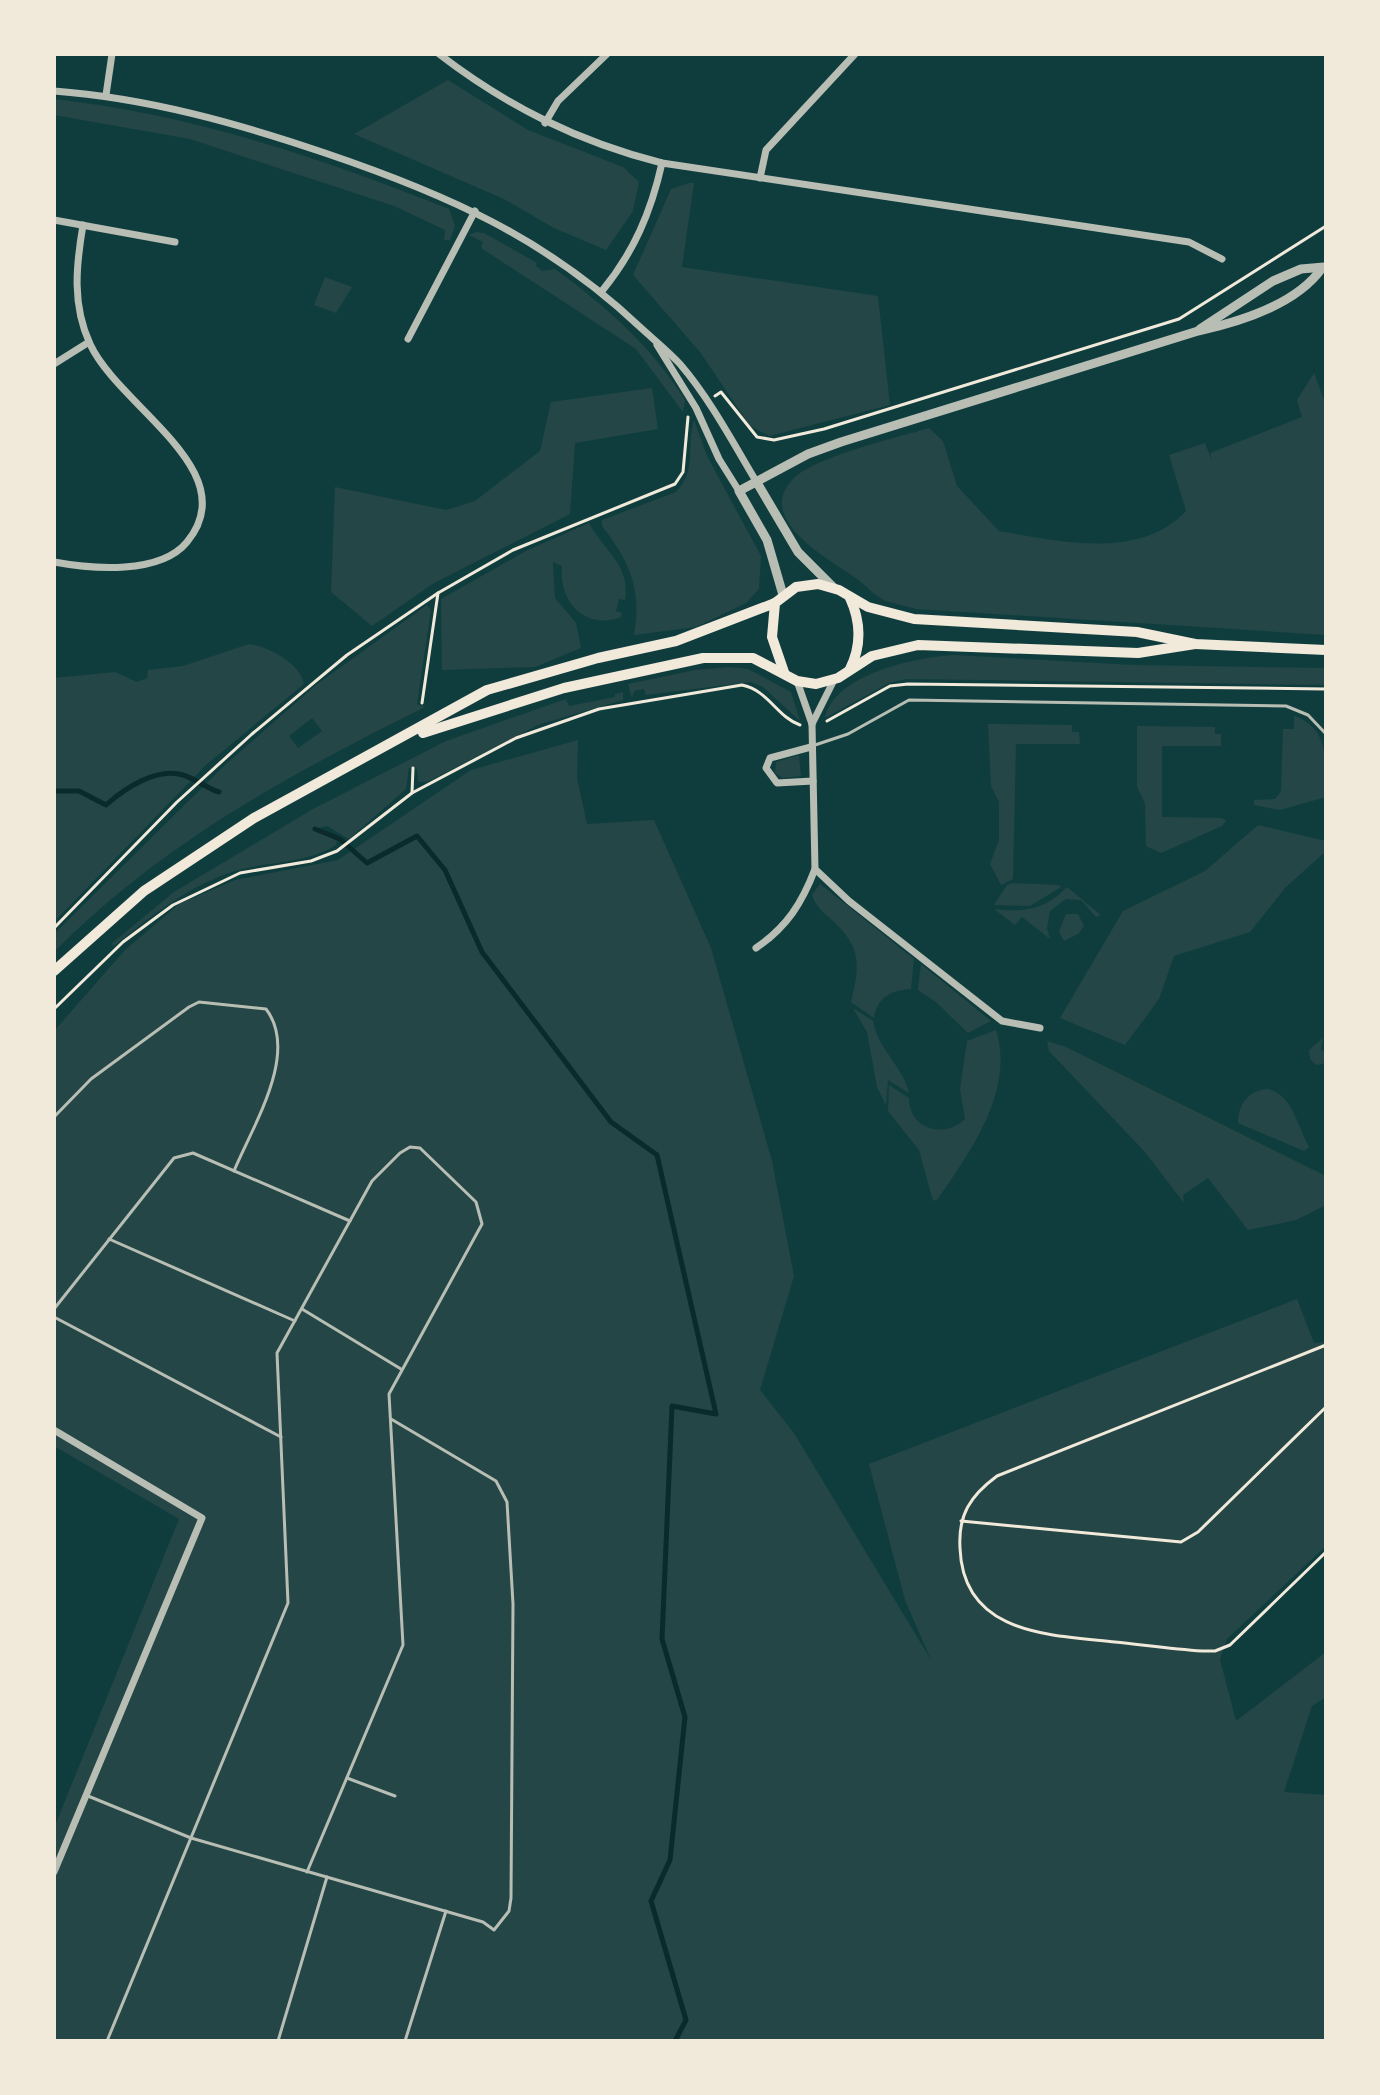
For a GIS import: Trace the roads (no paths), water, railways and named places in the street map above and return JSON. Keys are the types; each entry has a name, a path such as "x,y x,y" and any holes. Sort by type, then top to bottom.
{"main road":[{"path":"54,971 110,918 183,864 290,797 404,739 487,690 598,658 676,641 779,599 803,585 833,587 868,607 914,619 1137,632 1195,644 1326,650"},
{"path":"848,671 859,636 857,615 850,598"},
{"path":"779,599 773,644 785,674"},
{"path":"404,739 564,688 703,658 753,658 797,681 816,684 834,680 872,656 918,645 1138,653 1195,644"}],"street":[{"path":"106,95 112,54"},
{"path":"439,54 499,97 545,123 617,152 662,163 1189,242 1222,259"},
{"path":"545,123 558,101 607,54"},
{"path":"760,178 766,150 855,54"},
{"path":"54,91 106,95 195,114 287,140 391,176 475,211 544,249 602,291 679,363 708,401 798,552 833,587"},
{"path":"602,291 632,249 651,209 662,163"},
{"path":"408,339 475,211"},
{"path":"54,220 175,242"},
{"path":"54,562 121,566 169,556 182,549 198,529 204,510 200,480 190,461 120,390 89,342 76,292 76,264 83,225"},
{"path":"1198,331 1225,310 1273,281 1301,269 1324,267"},
{"path":"739,491 808,454 841,442 1198,331 1233,324 1313,280 1324,267"},
{"path":"654,340 696,408 719,459 767,540 779,599"},
{"path":"54,364 89,342"},
{"path":"812,724 834,680"},
{"path":"756,948 786,924 802,901 815,869 812,724 797,681"},
{"path":"811,747 770,758 766,768 777,783 813,781"},
{"path":"815,869 849,901 1002,1021 1040,1028"},
{"path":"54,1430 202,1518 54,1872"}],"lane":[{"path":"811,747 848,734 909,700 1286,706 1308,715 1326,734"},
{"path":"54,1117 91,1079 189,1007 199,1002 266,1009 276,1021 277,1058 234,1171"},
{"path":"107,2041 288,1603 277,1353 372,1181 410,1147 428,1153 476,1202 482,1213 476,1239 389,1394 403,1645 307,1872"},
{"path":"54,1309 174,1158 184,1153 193,1153 350,1221"},
{"path":"109,1239 295,1321"},
{"path":"302,1309 401,1369"},
{"path":"54,1317 281,1437"},
{"path":"86,1795 191,1838 483,1922 494,1930 509,1911 511,1898 513,1604 507,1502 503,1488 496,1481 391,1419"},
{"path":"347,1778 395,1796"},
{"path":"278,2041 327,1877"},
{"path":"405,2041 446,1911"}],"waterway":[{"path":"54,791 79,791 106,805 122,792 152,776 173,773 219,792"},
{"path":"315,829 340,839 367,863 417,836 445,870 482,952 611,1122 657,1155 716,1414 672,1406 662,1639 685,1717 670,1860 651,1901 686,2020 675,2041"}]}
